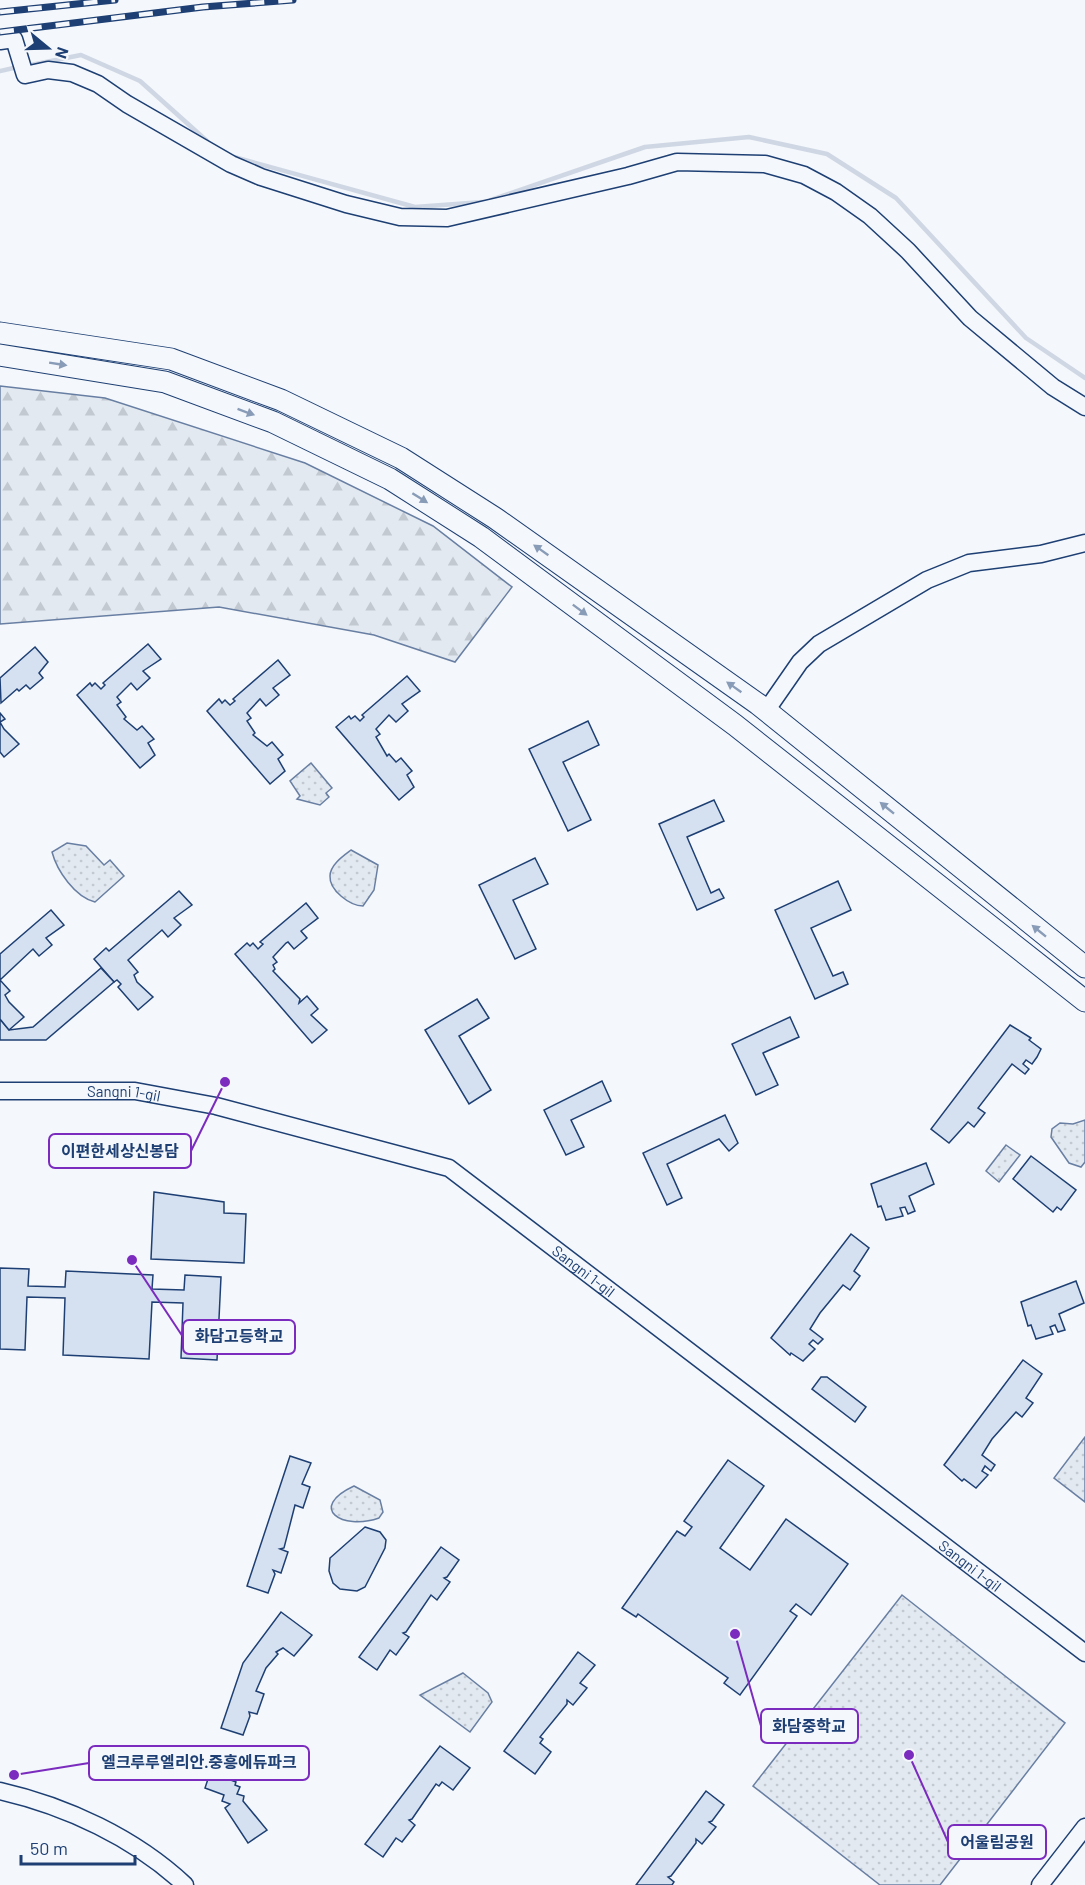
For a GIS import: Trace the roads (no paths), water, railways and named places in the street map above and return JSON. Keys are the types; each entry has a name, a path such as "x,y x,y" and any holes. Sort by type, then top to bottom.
{"main road":[{"path":"0,333 171,359 281,400 401,458 495,518 766,711 1085,967"},
{"path":"0,355 165,382 273,422 390,479 481,537 735,725 1085,1001"}],"street":[{"path":"0,41 14,39 25,75 48,70 72,73 98,84 127,104 231,164 261,177 346,204 400,217 447,218 628,176 677,162 765,165 804,175 836,192 870,216 908,251 970,318 1044,380 1085,407"},
{"path":"766,711 800,662 819,644 927,580 969,563 1041,554 1085,543"},
{"name":"Sangni 1-gil","path":"0,1091 135,1091 216,1106 449,1168 1085,1653"},
{"path":"0,1791 30,1798 111,1831 184,1885"},
{"path":"1040,1885 1085,1827"}],"waterway":[{"path":"26,66 81,55 140,81 207,141"},
{"path":"0,71 18,67"},
{"path":"491,200 645,147 749,137 827,154 896,198 1026,338 1085,378"},
{"path":"234,157 415,207 483,202"}],"railway":[{"path":"0,12 115,0"},
{"path":"0,32 203,7 293,0"}],"place":[{"name":"이편한세상신봉담","path":"225,1082"},
{"name":"화담고등학교","path":"132,1260"},
{"name":"화담중학교","path":"735,1634"},
{"name":"어울림공원","path":"909,1755"},
{"name":"엘크루루엘리안.중흥에듀파크","path":"14,1775"}]}
